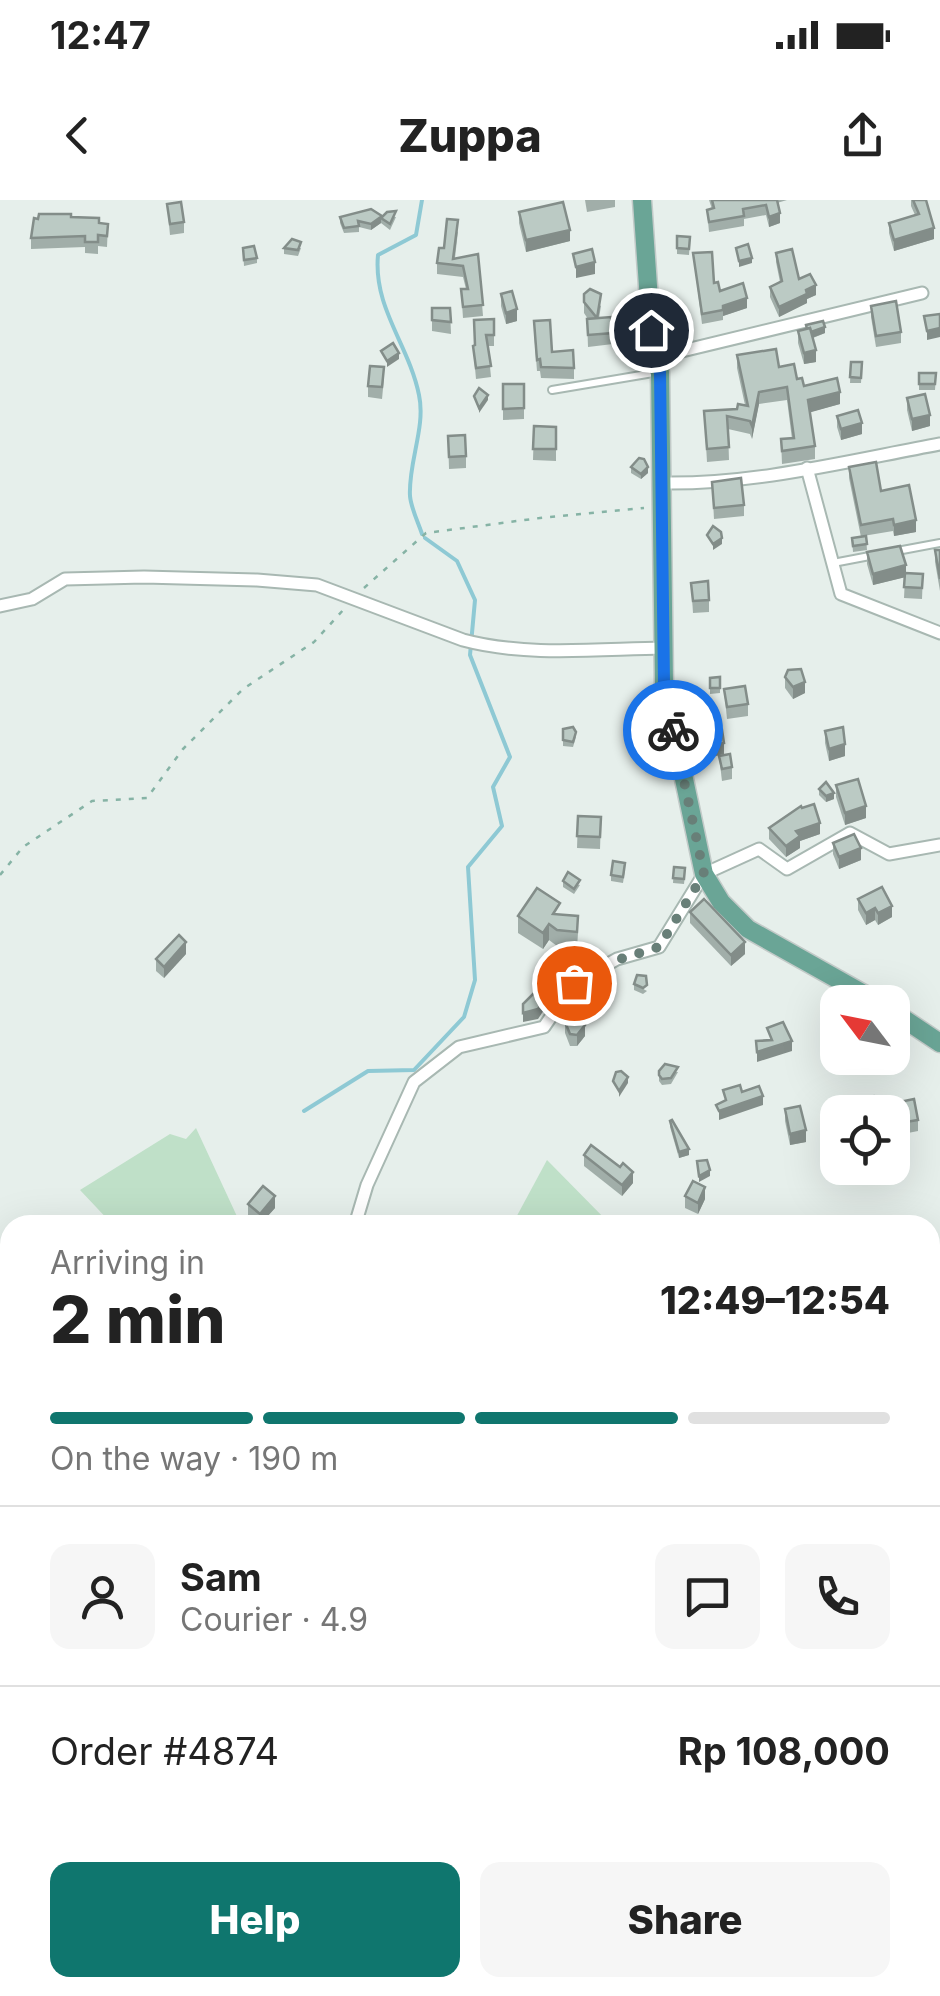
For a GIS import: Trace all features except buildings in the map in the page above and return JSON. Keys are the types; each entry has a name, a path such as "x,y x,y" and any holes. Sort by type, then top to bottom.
{"main road":[{"path":"642,200 657,365 664,684 704,874 721,902 748,929 848,985"},
{"path":"910,1022 940,1043"}],"street":[{"path":"657,365 922,292"},
{"path":"660,483 708,482 940,444"},
{"path":"807,468 845,598 940,632"},
{"path":"0,606 32,599 65,579 144,577 317,585 469,642 565,650 663,648"},
{"path":"358,1215 367,1185 414,1082 459,1047 544,1027 574,983 617,960 659,947 704,874 758,849 787,869 850,833 889,854 940,845"}],"lane":[{"path":"552,390 657,365"},
{"path":"832,563 940,543"}],"path":[{"path":"0,875 23,847 92,802 147,798 183,749 243,689 314,642 354,596 426,534 661,506"}],"green space":[{"path":"196,1128 236,1215 104,1215 80,1190 170,1134 186,1139"},
{"path":"547,1160 601,1215 517,1215"}],"waterway":[{"path":"422,200 416,235 378,255 378,274 386,309 419,395 420,420 410,496 422,534"},
{"path":"304,1111 368,1071 414,1070 464,1017 475,980 468,867 502,826 493,787 510,757 470,655 475,600 457,561 425,538"}],"way so far":[{"path":"574,983 617,960 659,947 704,874 673,730"}],"route":[{"path":"651,330 653,358 660,372 664,684 673,730"}]}
